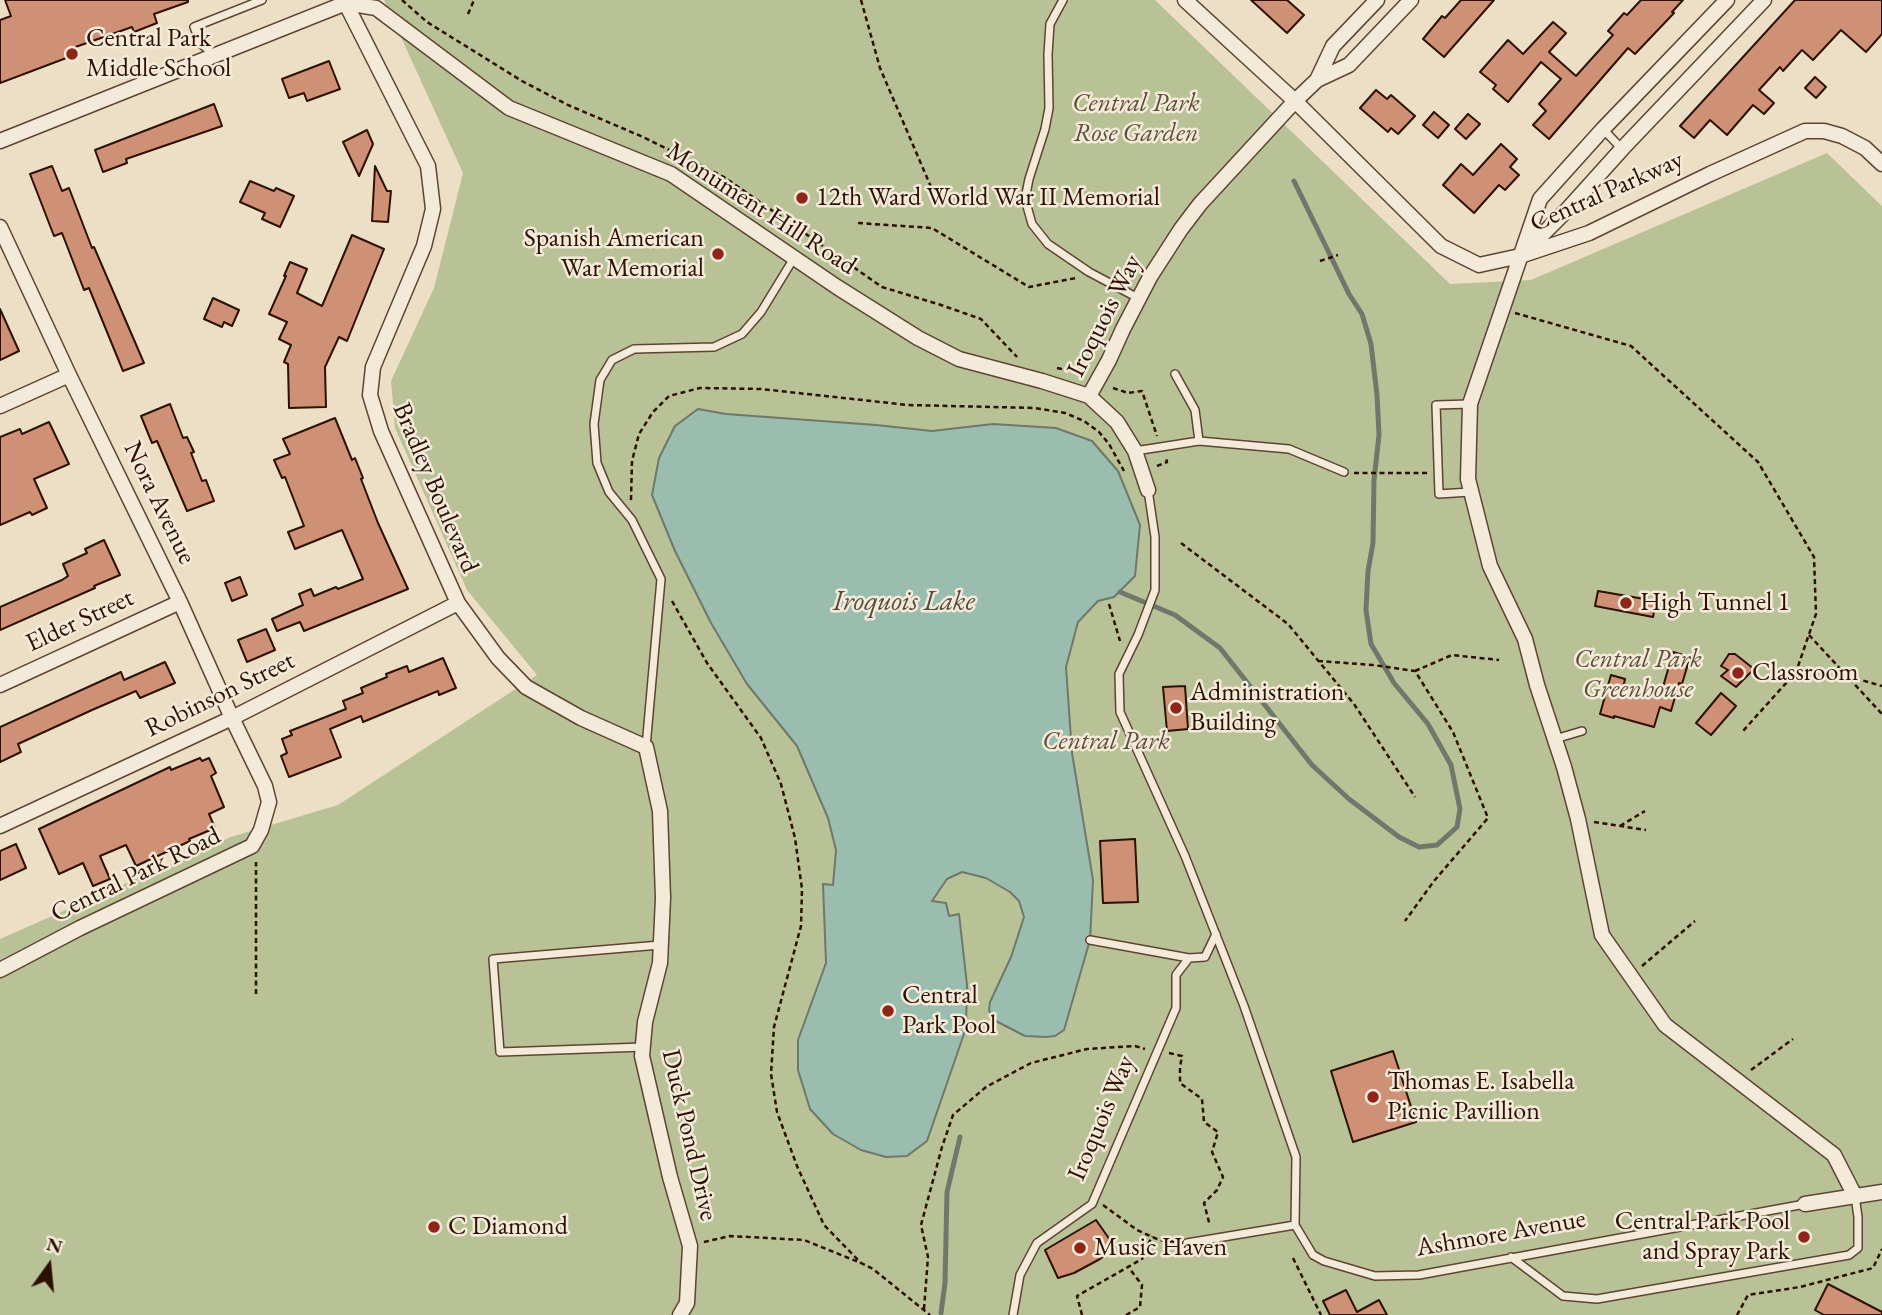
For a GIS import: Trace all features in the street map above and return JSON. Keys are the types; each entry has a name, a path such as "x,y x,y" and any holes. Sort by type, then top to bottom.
{"street":[{"name":"Central Parkway","path":"1185,0 1295,101 1441,246 1479,265 1520,256 1589,233 1805,131 1824,131 1842,136 1865,148 1882,164"},
{"path":"1317,80 1333,46 1377,0"},
{"path":"1317,80 1349,65 1411,0"},
{"path":"1727,0 1540,199 1470,404 1468,479 1490,566 1525,639 1555,738 1578,820 1602,934 1665,1025 1834,1155 1855,1196"},
{"path":"1520,256 1567,210 1764,0"},
{"path":"0,141 345,2"},
{"name":"Monument Hill Road","path":"345,2 376,8 509,108 671,174 918,338 959,359 1089,396"},
{"name":"Bradley Boulevard","path":"345,2 428,166 433,209 424,246 373,368 370,396 381,432 458,603"},
{"name":"Iroquois Way","path":"1148,490 1135,451 1117,422 1089,396 1150,277 1181,229 1200,204 1317,80"},
{"name":"Nora Avenue","path":"0,227 68,375 180,601 265,786 269,802"},
{"path":"0,407 68,375"},
{"name":"Elder Street","path":"0,685 180,601"},
{"path":"458,603 498,659 526,687 581,718 646,747"},
{"name":"Robinson Street","path":"0,826 232,718 458,603"},
{"name":"Duck Pond Drive","path":"646,747 660,811 663,898 660,963 646,1022 642,1056 670,1177 690,1246 687,1303 680,1315"},
{"name":"Central Park Road","path":"0,970 80,928 252,846 261,830 269,802"},
{"name":"Ashmore Avenue","path":"1805,1204 1882,1192"}],"lane":[{"path":"215,55 201,44 194,27 262,0"},
{"path":"1063,0 1050,24 1049,108 1024,199 1032,225 1048,244 1089,272 1139,298"},
{"path":"1604,130 1622,149"},
{"path":"646,747 661,579 632,520 609,492 597,463 594,424 600,380 612,360 634,349 714,347 742,334 761,312 794,258"},
{"path":"1175,374 1195,410 1199,440"},
{"path":"1470,404 1436,405 1440,494 1471,492"},
{"path":"1135,451 1199,440 1289,449 1344,472"},
{"name":"Iroquois Way","path":"1148,490 1155,537 1155,590 1138,635 1119,674 1120,712 1185,856 1216,934 1296,1157 1295,1225"},
{"path":"1555,738 1582,731"},
{"name":"Iroquois Way","path":"1013,1315 1020,1275 1037,1242 1092,1204 1175,1008 1176,975 1189,958 1205,957 1216,934"},
{"path":"1090,940 1189,958"},
{"path":"643,1047 500,1052 493,959 661,945"},
{"path":"1511,1257 1563,1296 1597,1299 1822,1260 1849,1255 1858,1248 1855,1196"},
{"name":"Ashmore Avenue","path":"1295,1225 1313,1255 1324,1261 1375,1276 1419,1275 1805,1204"},
{"path":"1187,1243 1295,1225"}],"path":[{"path":"402,0 427,22 523,81 568,105 643,137 724,177 882,288 981,319 1016,356 1025,360"},
{"path":"468,14 474,0"},
{"path":"860,0 880,68 931,187"},
{"path":"858,223 932,228 1028,287 1083,276"},
{"path":"1320,261 1338,255"},
{"path":"1515,313 1631,346 1758,462 1814,556 1816,614 1796,672 1742,731"},
{"path":"632,520 630,484 632,461 639,434 653,412 669,396 700,388 761,388 908,405 1035,408 1065,413 1084,421 1099,432 1128,477 1167,462 1142,391 1128,393 1073,371 1046,366"},
{"path":"1364,473 1439,473"},
{"path":"1181,543 1288,624 1354,704 1416,797"},
{"path":"661,579 707,663 761,738 781,784 795,838 802,889 801,926 774,1027 771,1074 777,1112 797,1166 824,1225 861,1263"},
{"path":"1110,604 1126,661"},
{"path":"1809,635 1882,714"},
{"path":"1318,661 1415,671 1452,655 1499,660"},
{"path":"1405,921 1434,881 1488,818 1454,732 1415,671"},
{"path":"1847,676 1882,686"},
{"path":"1620,826 1645,811"},
{"path":"1578,820 1646,830"},
{"path":"256,994 257,837"},
{"path":"1631,976 1695,920"},
{"path":"1737,1081 1793,1039"},
{"path":"924,1309 928,1257 921,1225 953,1115 986,1087 1031,1063 1087,1049 1135,1046 1182,1056 1180,1083 1202,1099 1204,1122 1218,1132 1212,1152 1223,1177 1217,1189 1204,1203 1211,1228"},
{"path":"1095,1195 1107,1209 1137,1230 1159,1240 1187,1243"},
{"path":"690,1246 730,1236 804,1240 873,1269 930,1315"},
{"path":"1082,1315 1077,1296 1142,1259 1152,1236"},
{"path":"1737,1315 1748,1295 1800,1287 1873,1268 1882,1250"},
{"path":"1293,1258 1321,1315"},
{"path":"1126,1315 1140,1307 1142,1285 1128,1267"}],"green space":[{"name":"Central Park","path":"384,0 1155,0 1450,284 1531,280 1827,153 1882,206 1882,1315 0,1315 0,939 231,837 338,805 537,675 467,590 395,428 391,381 434,288 463,173"}],"water":[{"name":"Iroquois Lake","path":"698,409 726,414 932,431 993,424 1056,428 1092,441 1118,471 1140,525 1135,576 1114,597 1098,601 1078,622 1066,667 1072,753 1093,880 1090,940 1064,1030 1055,1036 1025,1036 992,1019 990,1002 1011,957 1024,917 1019,901 1010,892 986,878 962,872 947,879 932,901 946,903 949,916 959,914 967,985 966,1028 927,1141 907,1156 886,1157 861,1150 833,1134 810,1109 798,1070 798,1040 826,963 823,884 833,885 836,850 828,818 797,746 747,684 711,623 675,551 652,495 659,458 675,426"}],"building":[{"path":"5,0 188,2 154,14 157,23 134,32 132,27 67,50 69,57 0,83 0,20 11,16"},
{"path":"1251,0 1287,0 1304,15 1287,33"},
{"path":"1461,0 1494,0 1444,57 1423,39 1442,16 1445,18"},
{"path":"1641,0 1683,0 1635,54 1628,48 1549,139 1533,125 1546,111 1539,104 1561,79 1541,62 1508,102 1493,89 1496,85 1480,72 1508,40 1523,54 1553,22 1566,33 1549,52 1576,76 1613,35 1608,31 1624,13 1627,15"},
{"path":"1795,0 1882,0 1882,34 1866,52 1841,30 1813,60 1802,50 1783,71 1780,67 1759,90 1774,103 1764,114 1753,105 1727,135 1710,120 1694,138 1680,126"},
{"path":"329,61 340,89 307,101 304,93 289,98 282,79"},
{"path":"1815,77 1826,87 1816,98 1805,88"},
{"path":"1376,90 1387,99 1391,95 1415,116 1398,134 1391,128 1388,132 1360,108"},
{"path":"214,104 222,126 126,159 127,163 103,172 95,150"},
{"path":"1434,112 1449,125 1438,138 1423,125"},
{"path":"1468,114 1480,124 1466,139 1455,129"},
{"path":"367,130 373,144 359,176 343,142"},
{"path":"1501,144 1517,159 1510,167 1519,175 1505,190 1499,185 1474,213 1443,185 1461,164 1473,175"},
{"path":"52,166 62,191 69,188 92,248 94,247 144,363 123,371 89,288 84,290 62,233 54,236 30,174"},
{"path":"375,166 387,191 391,191 388,222 372,221"},
{"path":"250,181 294,196 280,227 262,219 265,213 240,202"},
{"path":"352,235 384,249 347,341 339,337 325,367 326,407 289,408 288,364 284,362 291,345 279,339 287,322 269,314 290,262 307,269 297,293 322,306"},
{"path":"213,298 239,310 232,326 224,322 222,327 204,319"},
{"path":"0,309 19,351 0,360"},
{"path":"170,404 183,438 187,437 194,452 191,453 202,481 206,480 214,501 187,511 157,441 152,443 141,416"},
{"path":"335,418 352,460 355,458 378,523 408,589 304,631 300,622 277,631 272,619 303,605 299,594 311,589 314,596 363,579 342,530 295,549 288,532 304,526 285,477 282,478 274,460 290,454 283,439"},
{"path":"49,422 69,464 34,479 47,508 0,525 0,437 20,429 22,434"},
{"path":"104,540 120,575 0,630 0,607 62,580 68,576 63,564 87,553 85,549"},
{"path":"240,577 247,595 232,601 225,583"},
{"name":"High Tunnel 1","path":"1598,591 1656,601 1653,617 1595,606"},
{"path":"266,629 275,650 247,662 238,640"},
{"path":"1673,652 1690,657 1671,711 1660,707 1654,727 1600,714 1611,675 1625,679 1624,684 1661,694"},
{"name":"Classroom","path":"1729,654 1735,654 1754,669 1736,687 1721,676 1728,670 1721,666"},
{"path":"443,658 456,688 439,695 438,691 363,722 361,716 330,729 341,757 289,777 281,756 287,753 282,739 292,735 290,731 346,709 343,701 363,693 361,688 387,677 386,674 407,666 409,672"},
{"path":"165,662 175,683 140,698 136,691 92,710 18,744 21,752 0,762 0,727 121,672 124,680"},
{"name":"Administration Building","path":"1185,686 1188,729 1167,731 1163,687"},
{"path":"1721,693 1736,706 1711,735 1696,723"},
{"path":"200,758 202,761 209,758 216,773 211,776 224,807 209,814 215,828 136,866 126,845 100,856 110,879 93,886 83,863 59,874 39,829 170,767 171,770"},
{"path":"1135,839 1138,902 1103,903 1100,841"},
{"path":"16,844 26,868 0,880 0,851"},
{"name":"Thomas E. Isabella Picnic Pavillion","path":"1393,1051 1416,1122 1353,1142 1331,1071"},
{"name":"Music Haven","path":"1096,1220 1115,1247 1100,1259 1058,1278 1045,1250"},
{"path":"1828,1284 1882,1312 1882,1315 1824,1315 1815,1310"},
{"path":"1346,1290 1357,1312 1379,1300 1387,1315 1330,1315 1323,1301"}],"waterway":[{"path":"1120,592 1175,615 1220,648 1312,765 1349,799 1399,837 1419,847 1437,845 1457,827 1460,809 1451,765 1428,724 1394,683 1371,644 1366,610 1379,435 1371,344 1362,314 1349,294 1294,181"},
{"path":"941,1313 945,1283 947,1192 960,1137"}],"place":[{"name":"Central Park Middle School","path":"72,54"},
{"name":"12th Ward World War II Memorial","path":"802,198"},
{"name":"Spanish American War Memorial","path":"718,254"},
{"name":"High Tunnel 1","path":"1626,603"},
{"name":"Classroom","path":"1738,673"},
{"name":"Administration Building","path":"1176,708"},
{"name":"Central Park Pool","path":"888,1011"},
{"name":"Thomas E. Isabella Picnic Pavillion","path":"1373,1097"},
{"name":"C Diamond","path":"434,1227"},
{"name":"Central Park Pool and Spray Park","path":"1804,1237"},
{"name":"Music Haven","path":"1080,1248"}],"park label":[{"name":"Central Park Rose Garden","path":"1136,119"},
{"name":"Central Park Greenhouse","path":"1638,675"}]}
